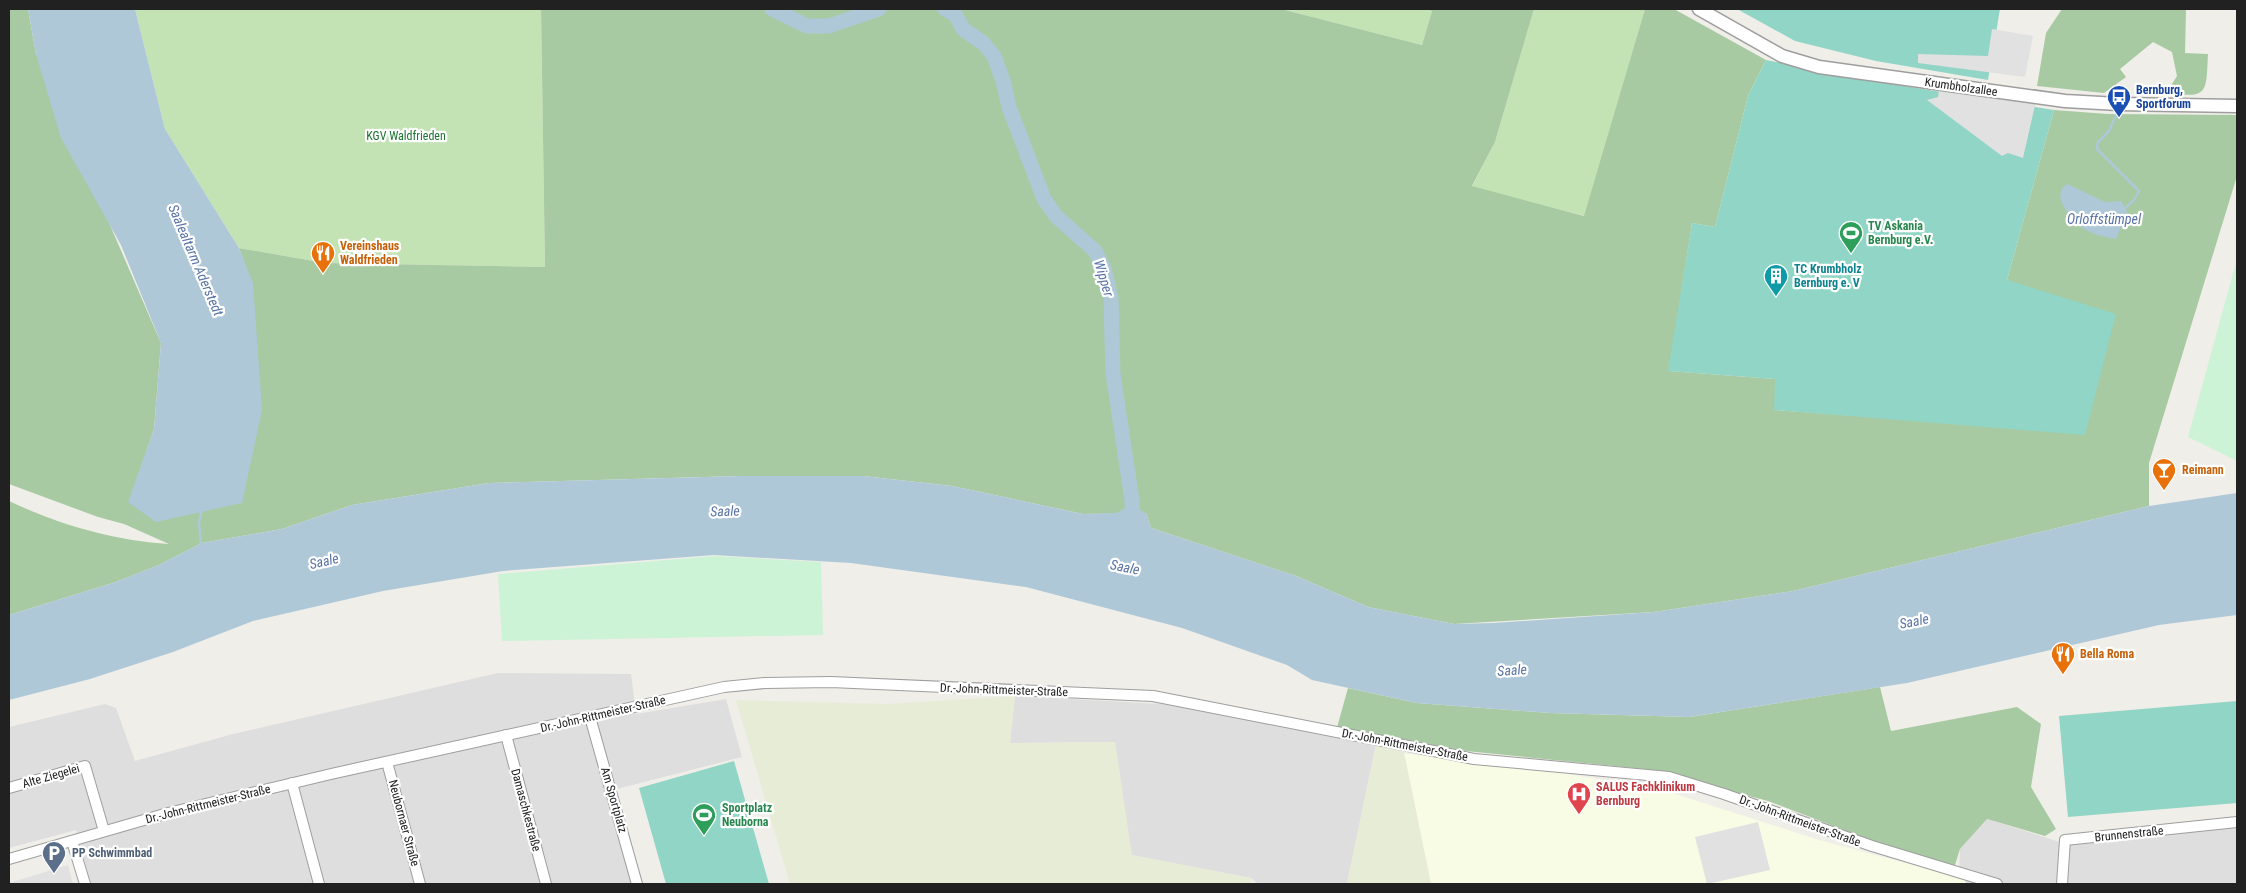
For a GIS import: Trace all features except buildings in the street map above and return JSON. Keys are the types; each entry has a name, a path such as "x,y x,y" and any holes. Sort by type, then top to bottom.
{"street":[{"name":"Krumbholzallee","path":"1698,9 1782,56 1819,67 2064,101 2110,104 2237,106"},
{"name":"Dr.-John-Rittmeister-Straße","path":"9,859 168,813 292,783 724,687 786,682 1153,696 1474,759 1669,777 1724,794 1872,846 1997,884"},
{"name":"Am Sportplatz","path":"590,717 637,884"},
{"name":"Damaschkestraße","path":"506,736 546,884"},
{"name":"Neubornaer Straße","path":"387,762 420,884"},
{"name":"Alte Ziegelei","path":"9,788 85,766 104,832"},
{"path":"292,783 319,884"},
{"name":"Brunnenstraße","path":"2062,884 2065,840 2237,822"},
{"path":"72,841 85,884"}],"shaded area":[{"path":"1992,29 2033,36 2025,77 1918,63 1918,54 1988,56"},
{"path":"1939,91 2036,101 2023,158 2008,153 2002,156 1927,100 1938,97"},
{"path":"498,673 631,674 636,714 726,699 742,757 605,792 631,884 91,884 76,830 9,848 9,727 105,704 116,708 135,761 233,734"},
{"path":"1015,696 1162,704 1376,744 1347,884 1258,884 1251,878 1131,855 1115,742 1010,743"},
{"path":"1015,696 1010,743 1115,742 1132,855 1251,878 1250,884 790,884 736,700 887,704"},
{"path":"1376,744 1403,748 1431,884 1347,884"},
{"name":"SALUS Fachklinikum Bernburg","path":"1404,753 1469,763 1532,768 1663,790 1819,840 1965,879 1966,884 1431,884"},
{"path":"1987,819 2066,844 2237,826 2237,884 1966,884 1965,879 1959,873 1960,849"},
{"path":"1758,822 1770,870 1707,884 1695,837"},
{"name":"PP Schwimmbad","path":"68,865 73,884 9,884 9,883"}],"green space":[{"path":"9,9 28,9 36,54 161,343 154,429 129,502 244,262 239,248 325,263 545,267 541,9 1281,9 1422,45 1432,11 1425,9 1534,9 1495,142 1472,186 1584,216 1645,9 1674,9 1766,60 1748,96 1715,227 1692,223 1669,371 1775,379 1775,410 1940,422 2007,280 2054,110 2108,114 2237,115 2237,176 2149,463 2149,506 1793,591 1654,612 1454,624 1368,607 1296,576 1151,528 1146,513 1083,514 952,486 863,476 740,476 489,483 352,505 282,529 202,543 159,565 116,582 9,615 9,501 47,517 87,530 128,539 169,544 124,524 98,517 9,484"},
{"name":"KGV Waldfrieden","path":"135,9 541,9 545,267 325,263 239,248 165,129"},
{"path":"1281,9 1425,9 1432,11 1422,45"},
{"path":"1534,9 1645,9 1585,216 1472,187 1495,142"},
{"path":"1737,9 2000,9 1988,80 1876,61 1795,41"},
{"path":"2062,9 2186,9 2185,53 2208,54 2205,85 2198,94 2167,92 2177,76 2172,52 2153,42 2120,69 2126,77 2104,93 2037,86 2046,33"},
{"name":"TV Askania Bernburg e.V.","path":"1766,60 1860,79 2054,110 2007,280 2116,314 2085,435 1774,410 1775,379 1668,371 1692,223 1715,227 1748,96"},
{"path":"2237,259 2237,461 2188,437"},
{"path":"715,556 821,562 823,635 502,641 498,574"},
{"path":"1880,687 1891,731 2017,707 2041,724 2031,787 2056,829 2045,836 1987,819 1960,849 1954,868 1873,841 1768,801 1644,769 1416,746 1336,731 1348,688 1417,703 1550,713 1689,717"},
{"path":"2237,701 2237,803 2068,817 2059,716"},
{"name":"Sportplatz Neuborna","path":"734,761 769,884 666,884 639,788"}],"water":[{"path":"28,9 135,9 165,129 239,248 253,283 262,410 242,503 156,522 128,502 154,429 161,343 121,245 61,138 36,54"},
{"name":"Orloffstümpel","path":"2067,184 2105,202 2121,201 2127,211 2116,239 2091,232 2073,219 2061,201 2060,194"},
{"name":"Saale","path":"740,476 863,476 952,486 1083,514 1116,513 1131,505 1146,513 1151,528 1296,576 1368,607 1454,624 1654,612 1793,591 2149,506 2237,493 2237,615 2159,625 1907,683 1689,717 1550,713 1417,703 1312,680 1287,665 1182,628 1026,587 851,563 714,555 503,571 383,591 253,621 173,652 90,679 9,700 9,615 116,582 159,565 202,543 282,529 352,505 489,483"}],"waterway":[{"name":"Wipper","path":"772,9 807,26 829,26 879,9"},
{"name":"Wipper","path":"945,9 955,14 963,29 983,43 994,56 1003,81 1009,107 1044,199 1056,216 1095,251 1104,269 1111,298 1113,374 1132,500 1133,525"},
{"path":"2118,111 2109,131 2098,142 2097,149 2139,191 2134,200 2124,209"},
{"name":"Saalealtarm Aderstedt","path":"201,545 199,522 202,509"}],"place":[{"name":"Bernburg, Sportforum","path":"2119,118"},
{"name":"TV Askania Bernburg e.V.","path":"1851,254"},
{"name":"Vereinshaus Waldfrieden","path":"323,274"},
{"name":"TC Krumbholz Bernburg e. V","path":"1776,297"},
{"name":"Reimann","path":"2164,491"},
{"name":"Bella Roma","path":"2063,675"},
{"name":"SALUS Fachklinikum Bernburg","path":"1579,815"},
{"name":"Sportplatz Neuborna","path":"704,836"},
{"name":"PP Schwimmbad","path":"54,874"}]}
